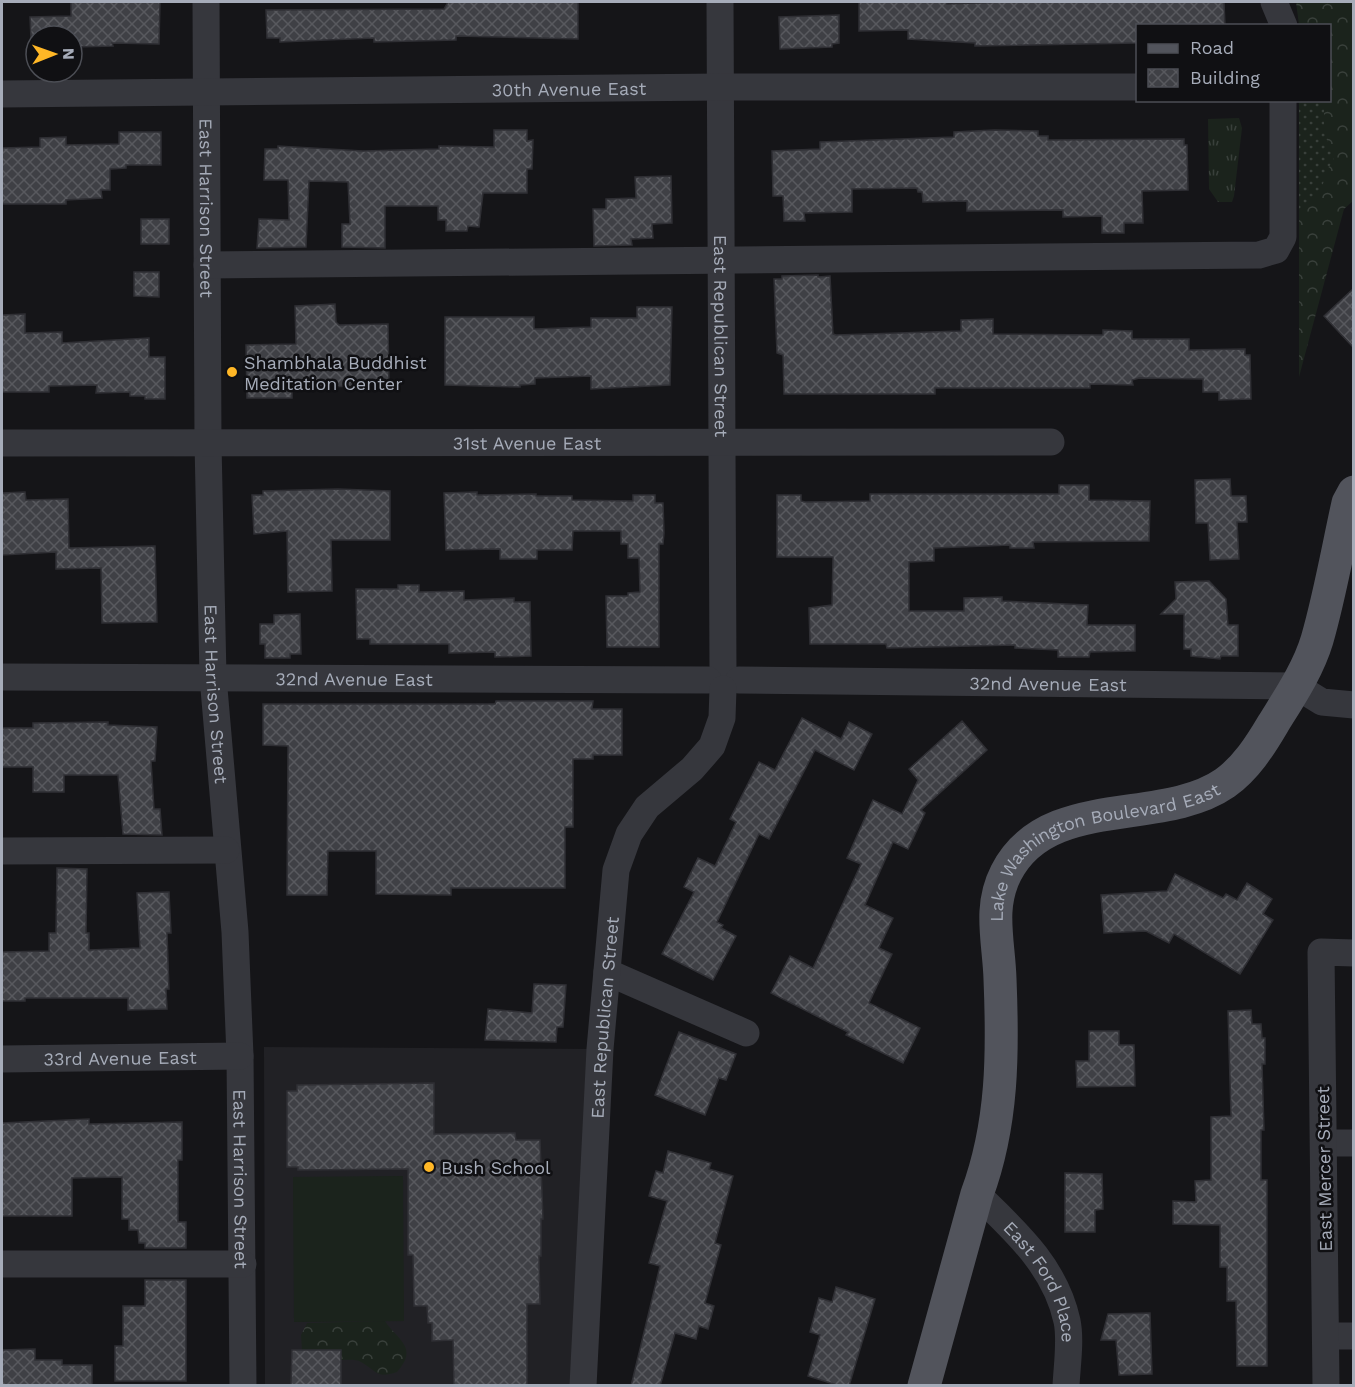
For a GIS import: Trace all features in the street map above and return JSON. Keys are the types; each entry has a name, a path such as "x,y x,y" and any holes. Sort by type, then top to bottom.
{"main road":[{"name":"Lake Washington Boulevard East","path":"924,1386 977,1194 988,1165 999,1099 1000,977 994,933 997,899 1006,873 1020,852 1066,822 1191,798 1225,783 1251,759 1296,686 1317,641 1348,503 1353,492"}],"street":[{"name":"East Harrison Street","path":"206,2 208,443 213,677 226,850 235,932 240,1056 243,1386"},
{"name":"East Republican Street","path":"583,1386 607,972 616,870 629,834 647,807 692,769 712,746 722,718 720,2"},
{"path":"1274,2 1283,24"},
{"name":"30th Avenue East","path":"2,94 722,87 1136,87"},
{"path":"207,265 1259,255 1276,250 1283,237 1283,102"},
{"name":"31st Avenue East","path":"2,443 1051,442"},
{"name":"32nd Avenue East","path":"2,677 723,680 1296,686"},
{"path":"1296,686 1322,702 1353,705"},
{"path":"2,851 226,850"},
{"name":"East Mercer Street","path":"1326,1386 1322,952 1353,953"},
{"path":"607,972 746,1033"},
{"name":"33rd Avenue East","path":"2,1059 240,1056"},
{"path":"1324,1143 1353,1143"},
{"name":"East Ford Place","path":"977,1194 1026,1241 1047,1271 1067,1323 1066,1386"},
{"path":"2,1264 243,1264"},
{"path":"1326,1336 1353,1336"}],"shaded area":[{"name":"Bush School","path":"264,1047 600,1049 583,1385 265,1385"}],"green space":[{"path":"1296,2 1354,2 1353,201 1344,209 1299,377 1299,102 1331,102 1331,24 1299,24"},
{"path":"1299,102 1324,102 1324,132 1334,159 1327,170 1320,194 1299,211"},
{"path":"1239,118 1242,128 1234,196 1232,202 1218,202 1209,189 1208,119"},
{"path":"403,1176 404,1321 294,1322 293,1177"},
{"path":"385,1321 404,1344 406,1350 404,1363 397,1372 385,1375 377,1373 359,1361 341,1360 340,1350 302,1350 301,1335 307,1323"}],"building":[{"path":"71,2 160,2 159,44 112,43 113,46 84,47 84,24 30,24 30,17 71,16"},
{"path":"448,2 578,2 578,39 456,36 456,40 374,42 374,38 280,42 280,38 267,38 266,10 444,9"},
{"path":"859,2 947,2 947,4 1224,2 1225,24 1136,24 1136,43 975,46 975,43 908,39 908,30 859,31"},
{"path":"839,15 839,43 832,44 832,47 780,49 779,17"},
{"path":"494,130 527,130 527,141 533,140 532,169 527,169 527,193 483,193 479,227 468,226 467,231 446,231 446,220 438,220 438,206 385,206 385,248 342,247 342,224 350,224 348,182 309,181 306,247 257,248 259,219 289,220 288,180 264,180 265,149 278,149 278,146 363,151 439,149 439,146 494,147"},
{"path":"1038,131 1038,136 1048,136 1048,140 1184,139 1184,145 1187,145 1188,190 1142,191 1143,223 1124,223 1124,233 1102,233 1102,216 1063,217 1063,210 967,211 967,201 923,202 922,192 918,192 917,188 852,189 852,212 804,213 805,221 784,221 783,196 773,196 772,151 820,149 820,142 954,137 954,132"},
{"path":"119,132 161,132 161,165 126,165 126,168 110,169 110,190 101,190 102,198 66,200 66,204 2,204 2,148 40,147 40,138 66,137 66,145 119,144"},
{"path":"671,176 672,223 652,224 653,238 631,239 632,245 594,246 593,209 606,209 606,199 636,198 635,177"},
{"path":"141,219 169,219 169,244 141,244"},
{"path":"134,272 159,272 159,297 134,296"},
{"path":"818,275 818,277 830,276 833,334 836,335 961,331 961,320 993,319 993,334 1103,335 1103,330 1132,331 1132,339 1189,339 1189,350 1245,349 1245,355 1250,355 1251,399 1219,400 1219,392 1203,392 1203,379 1139,378 1132,380 1133,385 1090,384 1090,388 935,388 935,394 784,394 783,355 777,353 774,279 782,279 782,276"},
{"path":"1353,289 1353,347 1324,316"},
{"path":"335,304 336,322 339,325 388,324 389,385 292,388 292,398 247,398 246,345 296,344 295,306"},
{"path":"637,307 672,307 670,385 591,389 591,376 535,378 535,384 520,385 520,387 445,385 445,317 534,317 534,329 591,327 591,318 637,318"},
{"path":"25,314 25,333 62,332 62,343 149,338 149,357 165,357 165,399 130,396 130,392 96,393 97,385 49,386 49,392 2,392 2,315"},
{"path":"1230,479 1231,496 1246,496 1247,522 1237,522 1239,559 1210,560 1208,523 1196,523 1195,480"},
{"path":"1059,485 1089,485 1089,500 1150,501 1149,541 1033,542 1034,548 1010,548 1010,545 934,548 934,561 909,562 909,611 964,611 964,598 1002,597 1002,601 1088,605 1087,625 1135,625 1135,651 1090,652 1089,657 1058,657 1058,650 1015,648 1015,645 887,648 886,644 810,644 809,608 832,605 833,557 777,557 777,495 801,495 801,501 805,502 870,501 870,494 1059,494"},
{"path":"338,489 390,491 390,540 331,540 332,591 288,592 287,531 254,534 252,495 263,495 263,491"},
{"path":"25,492 26,500 68,499 69,548 155,546 157,622 102,623 101,568 56,569 56,552 2,555 2,493"},
{"path":"477,492 477,495 572,496 572,500 633,501 633,495 655,495 655,503 663,503 664,533 663,544 659,544 659,647 607,647 606,596 628,596 628,593 640,592 639,558 628,558 628,544 621,544 621,531 573,531 572,550 537,550 537,559 500,559 500,549 446,550 444,493"},
{"path":"1209,581 1226,599 1228,625 1238,625 1238,656 1221,656 1220,659 1191,656 1191,649 1184,649 1184,614 1161,614 1176,599 1175,582"},
{"path":"398,585 419,585 419,592 464,591 464,600 514,598 514,602 530,602 531,656 495,657 495,652 449,653 449,644 370,644 370,639 357,639 356,589 398,589"},
{"path":"300,614 301,654 290,654 290,658 265,658 265,644 260,644 260,624 274,624 274,615"},
{"path":"496,701 593,701 592,709 622,709 622,755 593,755 593,759 573,759 573,827 565,827 565,888 451,888 451,895 376,894 376,851 328,851 327,895 287,895 288,746 263,745 263,704 495,704"},
{"path":"802,718 841,739 849,722 872,734 854,770 815,750 769,839 759,834 717,922 723,925 721,928 736,936 713,980 662,954 694,892 684,887 698,858 715,866 736,822 730,819 759,762 775,770"},
{"path":"962,721 987,750 921,810 925,813 908,849 893,842 865,905 893,918 879,948 892,954 869,1003 920,1028 903,1063 846,1035 848,1032 771,993 790,956 813,968 861,864 847,858 873,800 902,814 918,780 909,769"},
{"path":"108,722 108,725 157,727 155,761 151,761 154,809 160,809 162,835 123,834 118,775 64,775 64,792 33,792 33,767 2,767 2,728 33,728 33,723"},
{"path":"57,868 87,869 86,933 89,933 89,950 140,948 137,893 169,892 171,933 167,933 169,989 166,989 167,1009 128,1010 128,998 25,998 25,1001 2,1001 2,952 49,951 49,933 56,933"},
{"path":"1175,874 1223,898 1226,894 1237,900 1247,883 1272,899 1263,914 1273,920 1240,974 1174,934 1169,943 1146,931 1104,933 1101,895 1167,891"},
{"path":"534,984 566,985 563,1027 557,1027 556,1042 485,1040 488,1009 532,1013"},
{"path":"1251,1010 1252,1024 1261,1024 1262,1038 1265,1038 1265,1064 1262,1064 1264,1130 1261,1130 1261,1180 1267,1180 1267,1366 1237,1366 1236,1301 1227,1301 1227,1267 1220,1267 1220,1225 1173,1224 1173,1201 1196,1202 1195,1181 1211,1180 1211,1117 1231,1116 1228,1011"},
{"path":"1089,1031 1119,1031 1119,1045 1134,1045 1135,1086 1077,1087 1076,1061 1089,1061"},
{"path":"679,1032 736,1054 726,1080 719,1078 705,1115 655,1095"},
{"path":"434,1083 434,1134 515,1133 516,1140 540,1140 543,1219 541,1219 541,1256 539,1256 540,1304 527,1304 527,1386 454,1386 453,1340 432,1341 432,1323 428,1323 427,1306 414,1306 413,1255 408,1255 408,1169 298,1170 298,1167 287,1167 287,1091 297,1091 297,1085"},
{"path":"89,1119 89,1124 182,1122 182,1160 178,1160 178,1222 186,1222 186,1248 145,1248 145,1243 139,1243 138,1230 129,1230 129,1219 122,1219 122,1177 72,1178 72,1216 2,1216 2,1123"},
{"path":"668,1151 711,1163 709,1169 733,1176 715,1243 721,1245 705,1303 714,1306 708,1329 699,1326 696,1339 675,1333 660,1386 631,1386 660,1266 649,1263 667,1201 649,1196 656,1171 663,1173"},
{"path":"1065,1173 1102,1174 1103,1209 1095,1210 1095,1232 1065,1232"},
{"path":"145,1280 186,1280 186,1381 115,1381 115,1346 123,1346 123,1306 145,1306"},
{"path":"836,1287 875,1299 849,1386 840,1386 808,1376 820,1335 810,1332 819,1298 832,1302"},
{"path":"1150,1313 1152,1374 1119,1375 1116,1340 1101,1340 1108,1314"},
{"path":"35,1349 35,1360 62,1360 62,1365 92,1365 92,1386 2,1386 2,1350"},
{"path":"292,1350 341,1350 341,1386 291,1386"}],"place":[{"name":"Shambhala Buddhist Meditation Center","path":"232,372"},
{"name":"Bush School","path":"429,1167"}]}
